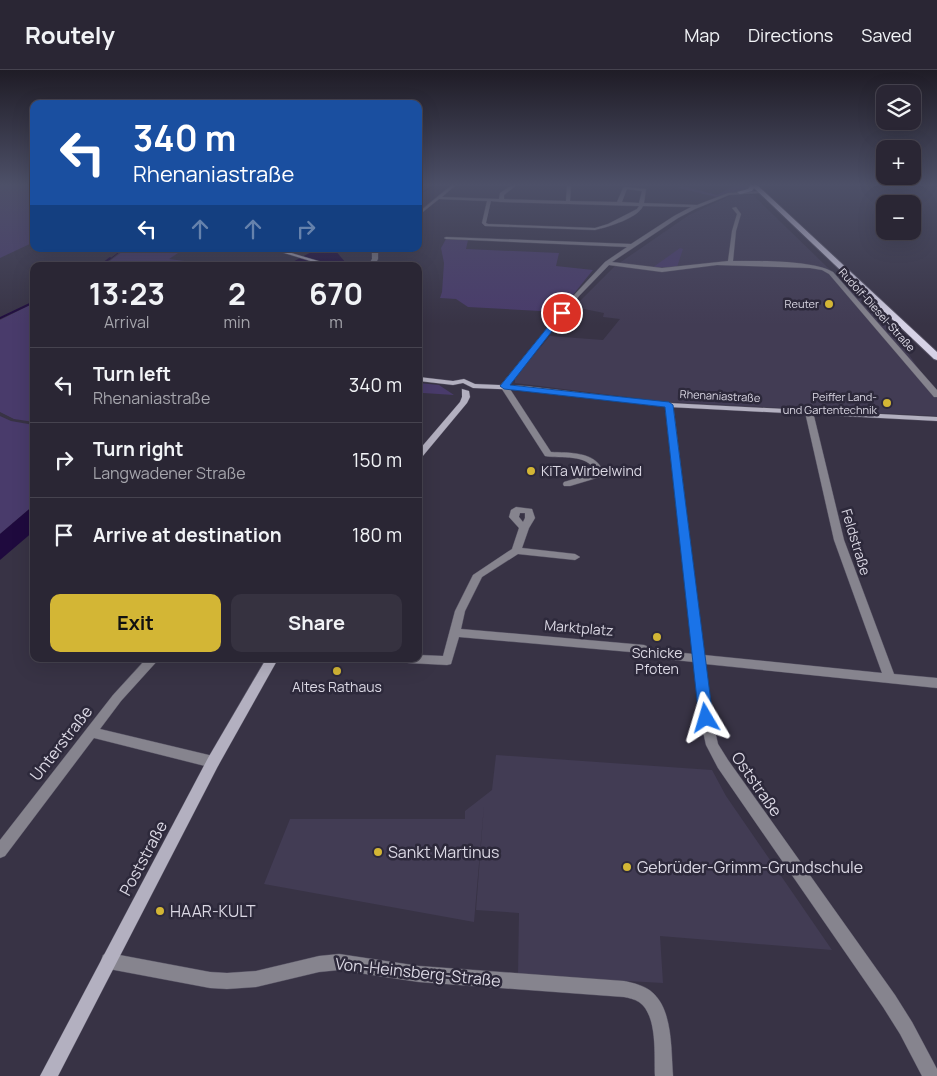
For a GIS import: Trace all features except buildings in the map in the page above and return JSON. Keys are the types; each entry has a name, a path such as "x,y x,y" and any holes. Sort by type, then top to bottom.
{"main road":[{"path":"802,231 937,357"},
{"path":"283,252 317,262"},
{"name":"Rhenaniastraße","path":"422,379 453,383 466,382 473,386 504,386 669,405 937,419"},
{"path":"453,383 451,387 454,390 471,390 473,386"},
{"path":"422,451 463,403 466,397 465,391"},
{"name":"Poststraße","path":"49,1076 213,762 270,662"}],"street":[{"path":"567,484 596,475 600,470 598,466 594,461 587,458 548,454 504,386 573,300 608,263 656,231"},
{"path":"730,263 734,231"},
{"path":"446,238 632,246"},
{"name":"Rudolf-Diesel-Straße","path":"608,263 668,270 730,263 805,266 820,268 830,272 882,329 937,395"},
{"name":"Oststraße","path":"669,405 708,728 715,751 889,1001 906,1028 931,1076"},
{"name":"Feldstraße","path":"810,412 839,540 889,677"},
{"path":"516,551 524,528"},
{"path":"422,660 447,661 460,611 478,575 516,551 575,557"},
{"name":"Marktplatz","path":"455,633 644,648 654,654 937,683"},
{"name":"Unterstraße","path":"0,850 117,698 150,662"},
{"path":"90,732 213,762"},
{"name":"Von-Heinsberg-Straße","path":"108,961 192,977 227,981 256,978 319,964 339,962 420,974 624,990 648,998 653,1006 660,1030 664,1076"}],"shaded area":[{"path":"0,231 30,231 30,244 0,258"},
{"path":"666,231 790,231 891,329 937,395 937,416 667,402 515,383 515,377 550,336 603,340 620,319 603,317 604,313 574,307 615,266"},
{"path":"446,239 468,240 466,249 559,253 556,266 593,270 559,312 468,307 456,299 440,298 444,263 441,248"},
{"path":"680,248 683,249 677,267 652,268"},
{"path":"122,252 180,252 169,259 193,262 108,262"},
{"path":"311,252 337,252 345,262 324,262 312,259 305,262 293,262"},
{"path":"30,305 30,421 14,419 0,412 0,320"},
{"path":"422,383 439,385 454,395 423,393 422,396"},
{"path":"0,416 11,421 30,424 30,508 0,534"},
{"path":"30,508 30,534 0,560 0,534"},
{"name":"Gebrüder-Grimm-Grundschule","path":"496,755 712,770 726,796 832,950 660,936 663,983 518,975 519,913 476,910 484,805 474,922 264,884 290,819 465,819 465,811 492,790"}],"waterway":[{"path":"109,260 119,252"},
{"path":"105,262 110,258"},
{"path":"0,318 30,304"}],"place":[{"name":"Reuter","path":"829,304"},
{"name":"Peiffer Land- und Gartentechnik","path":"887,403"},
{"name":"KiTa Wirbelwind","path":"531,471"},
{"name":"Schicke Pfoten","path":"657,637"},
{"name":"Altes Rathaus","path":"337,671"},
{"name":"Sankt Martinus","path":"378,852"},
{"name":"Gebrüder-Grimm-Grundschule","path":"627,867"},
{"name":"HAAR-KULT","path":"160,911"}],"route":[{"path":"562,313 504,386 669,405 706,718"}]}
